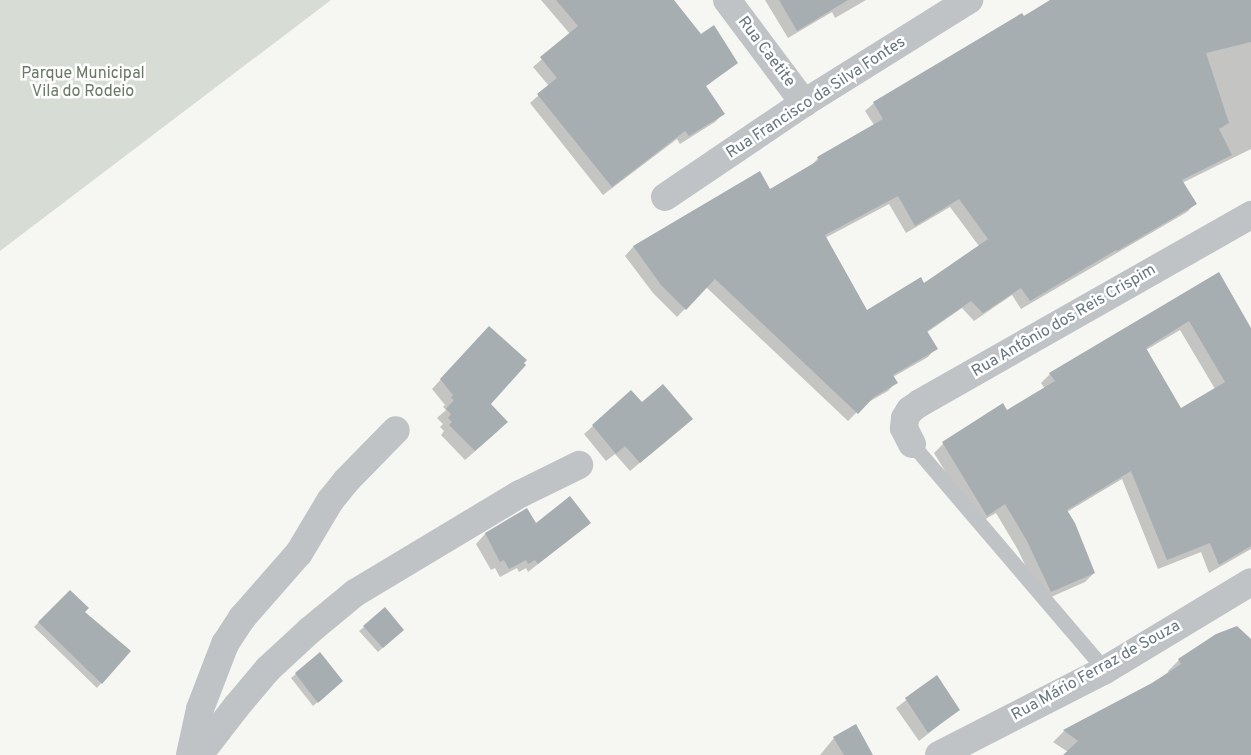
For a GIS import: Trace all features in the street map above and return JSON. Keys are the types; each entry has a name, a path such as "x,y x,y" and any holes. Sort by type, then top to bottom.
{"street":[{"name":"Rua Caetite","path":"727,0 804,103"},
{"name":"Rua Francisco da Silva Fontes","path":"665,197 804,103 969,0"},
{"name":"Rua Antônio dos Reis Crispim","path":"912,444 904,428 905,418 910,410 920,403 1251,214"},
{"path":"190,755 200,709 225,644 242,618 300,553 330,501 346,481 396,430"},
{"path":"199,755 236,707 268,670 309,631 355,593 520,494 579,465"},
{"name":"Rua Mário Ferraz de Souza","path":"939,755 1105,670 1246,594"}],"lane":[{"path":"912,444 1105,670"}],"green space":[{"name":"Parque Municipal Vila do Rodeio","path":"0,0 331,0 0,251"}],"building":[{"path":"556,0 674,0 701,34 714,25 738,63 706,86 725,114 689,136 685,131 612,187 537,94 557,78 540,57 578,26"},
{"path":"779,0 848,0 797,31"},
{"path":"1050,0 1251,0 1251,42 1206,53 1229,123 1219,129 1232,155 1182,180 1197,204 1117,251 1030,301 1021,288 983,313 971,301 927,331 938,349 893,375 898,383 874,397 858,414 715,279 686,310 661,285 633,246 760,171 770,189 819,160 817,157 883,119 873,102 1022,13 1024,16","holes":["898,196 915,226 959,199 988,239 924,283 921,277 867,310 825,235"]},
{"path":"1219,272 1251,328 1251,546 1219,565 1210,543 1167,560 1131,471 1067,510 1075,523 1095,573 1051,592 1027,541 1005,504 987,516 942,442 1003,403 1007,410 1055,381 1049,373","holes":["1189,321 1225,382 1181,408 1146,348"]},
{"path":"489,326 527,360 524,363 526,365 491,404 508,422 475,451 449,425 452,422 448,418 451,414 446,409 454,400 451,398 453,395 440,379"},
{"path":"663,384 693,419 640,463 625,446 616,454 592,425 631,390 642,402"},
{"path":"570,496 591,523 538,564 535,560 528,564 526,560 509,569 504,560 500,562 485,533 527,508 536,523"},
{"path":"70,590 89,608 85,612 131,651 102,684 38,622"},
{"path":"385,607 404,630 383,648 363,626"},
{"path":"1237,626 1251,639 1251,755 1063,755 1078,741 1063,730 1152,683 1181,664 1178,659 1216,634"},
{"path":"320,652 343,681 318,703 295,673"},
{"path":"937,675 960,710 928,733 905,698"},
{"path":"856,724 873,755 844,755 833,737"}]}
